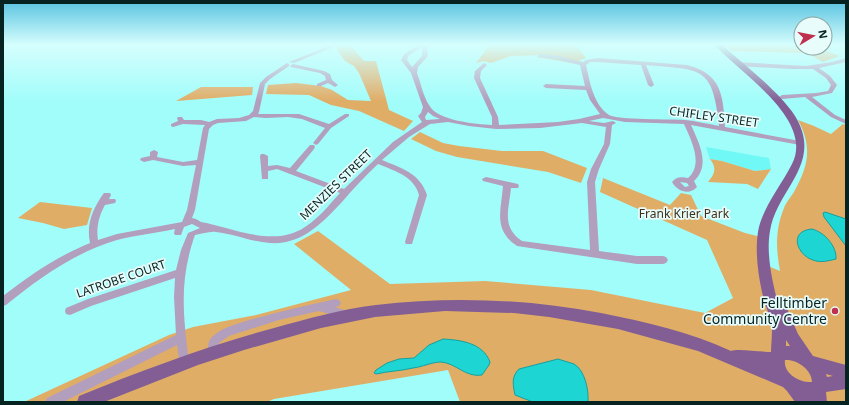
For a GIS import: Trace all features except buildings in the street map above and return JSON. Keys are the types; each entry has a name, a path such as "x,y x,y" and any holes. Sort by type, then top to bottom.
{"main road":[{"path":"738,64 770,94 785,116 797,142 800,155 798,162 792,170 769,215 764,231 763,250 768,290 779,330 777,367 804,402"},
{"path":"767,280 774,292 790,334 810,363 819,373 821,378 819,392"},
{"path":"85,402 184,362 290,329 348,316 403,308 441,306 484,306 539,310 588,316 630,325 674,337 724,355 806,390 819,392 846,382"},
{"path":"724,355 754,359 777,358 782,354 788,353 794,354 810,363 846,372"}],"street":[{"path":"405,63 414,73 426,107 428,119 447,120 496,127 536,126 598,121 609,123"},
{"path":"414,73 419,63"},
{"path":"579,63 584,64 588,88 598,109 609,123 608,140 591,182 595,253"},
{"path":"631,63 691,68 703,72 717,91 722,127"},
{"path":"738,64 790,68 814,67 837,63"},
{"path":"185,249 181,229 191,210 206,128 209,124 216,121 248,118 254,115 262,84 268,78 293,64 325,73 332,83 319,84"},
{"path":"643,64 651,85"},
{"path":"484,66 478,71 477,78 495,117 496,127"},
{"path":"782,97 807,96 830,92 834,85 828,77 814,67"},
{"path":"546,86 588,88"},
{"path":"807,96 833,116 846,122"},
{"path":"598,109 598,121"},
{"path":"254,115 260,117 284,115 301,116 329,127"},
{"path":"292,171 329,127 347,115"},
{"name":"MENZIES STREET","path":"196,229 214,228 272,240 289,238 303,233 313,226 377,161 428,119"},
{"path":"173,125 181,120 209,124"},
{"name":"CHIFLEY STREET","path":"598,121 609,123 625,120 687,122 722,127 797,142"},
{"path":"687,122 700,163 698,172 689,181"},
{"path":"144,160 154,155 183,164 199,162"},
{"path":"264,156 265,173 277,167 292,171 345,192"},
{"path":"377,161 412,177 422,188 423,194 409,242"},
{"path":"486,179 511,186 506,204 504,226 505,231 514,241 525,245 595,253 637,260 663,260"},
{"path":"95,244 92,226 107,199"},
{"path":"184,362 181,338 181,272 185,249 196,229 191,210"},
{"path":"181,229 196,229"},
{"path":"3,302 43,272 95,244 133,234 160,230 196,229"},
{"name":"LATROBE COURT","path":"70,311 88,303 181,272"},
{"path":"214,352 213,346 215,340 226,332 336,303"},
{"path":"318,307 348,316"},
{"path":"52,402 181,338"}],"shaded area":[{"path":"706,147 769,158 771,169 755,171 710,159"},
{"path":"825,212 846,219 846,246 824,217 823,213"},
{"path":"812,229 821,233 829,240 836,254 836,259 827,261 813,260 807,257 799,249 798,238 800,234 804,231"},
{"path":"443,339 457,340 471,344 482,351 490,362 482,375 471,374 441,362 404,370 374,373 387,363 399,359 414,358 429,345"},
{"path":"558,359 574,364 581,371 586,381 588,402 533,402 515,395 513,384 516,372 519,369"}],"green space":[{"path":"348,63 377,63 389,110 413,121 404,131 359,111 331,105 309,95 266,94 268,85 296,83 321,86 332,90 348,100 371,101 359,73 354,66"},
{"path":"201,87 253,87 252,95 176,101"},
{"name":"Frank Krier Park","path":"798,120 831,134 843,124 846,125 846,402 460,402 448,370 274,399 267,402 24,402 169,335 193,327 256,315 351,290 294,244 318,231 390,284 485,281 591,290 705,313 733,298 707,240 600,192 603,178 670,205 681,193 691,195 701,216 745,233 761,237 763,264 780,271 777,247 779,224 785,206 800,181 806,164 807,147"},
{"path":"420,132 443,143 459,146 502,151 543,151 587,168 581,183 548,172 457,157 436,151 411,139"},
{"path":"710,159 755,171 771,169 758,189 747,184 708,182 714,171 714,165"},
{"path":"40,202 92,208 87,225 64,229 18,218"}],"place":[{"name":"Felltimber Community Centre","path":"835,311"}]}
